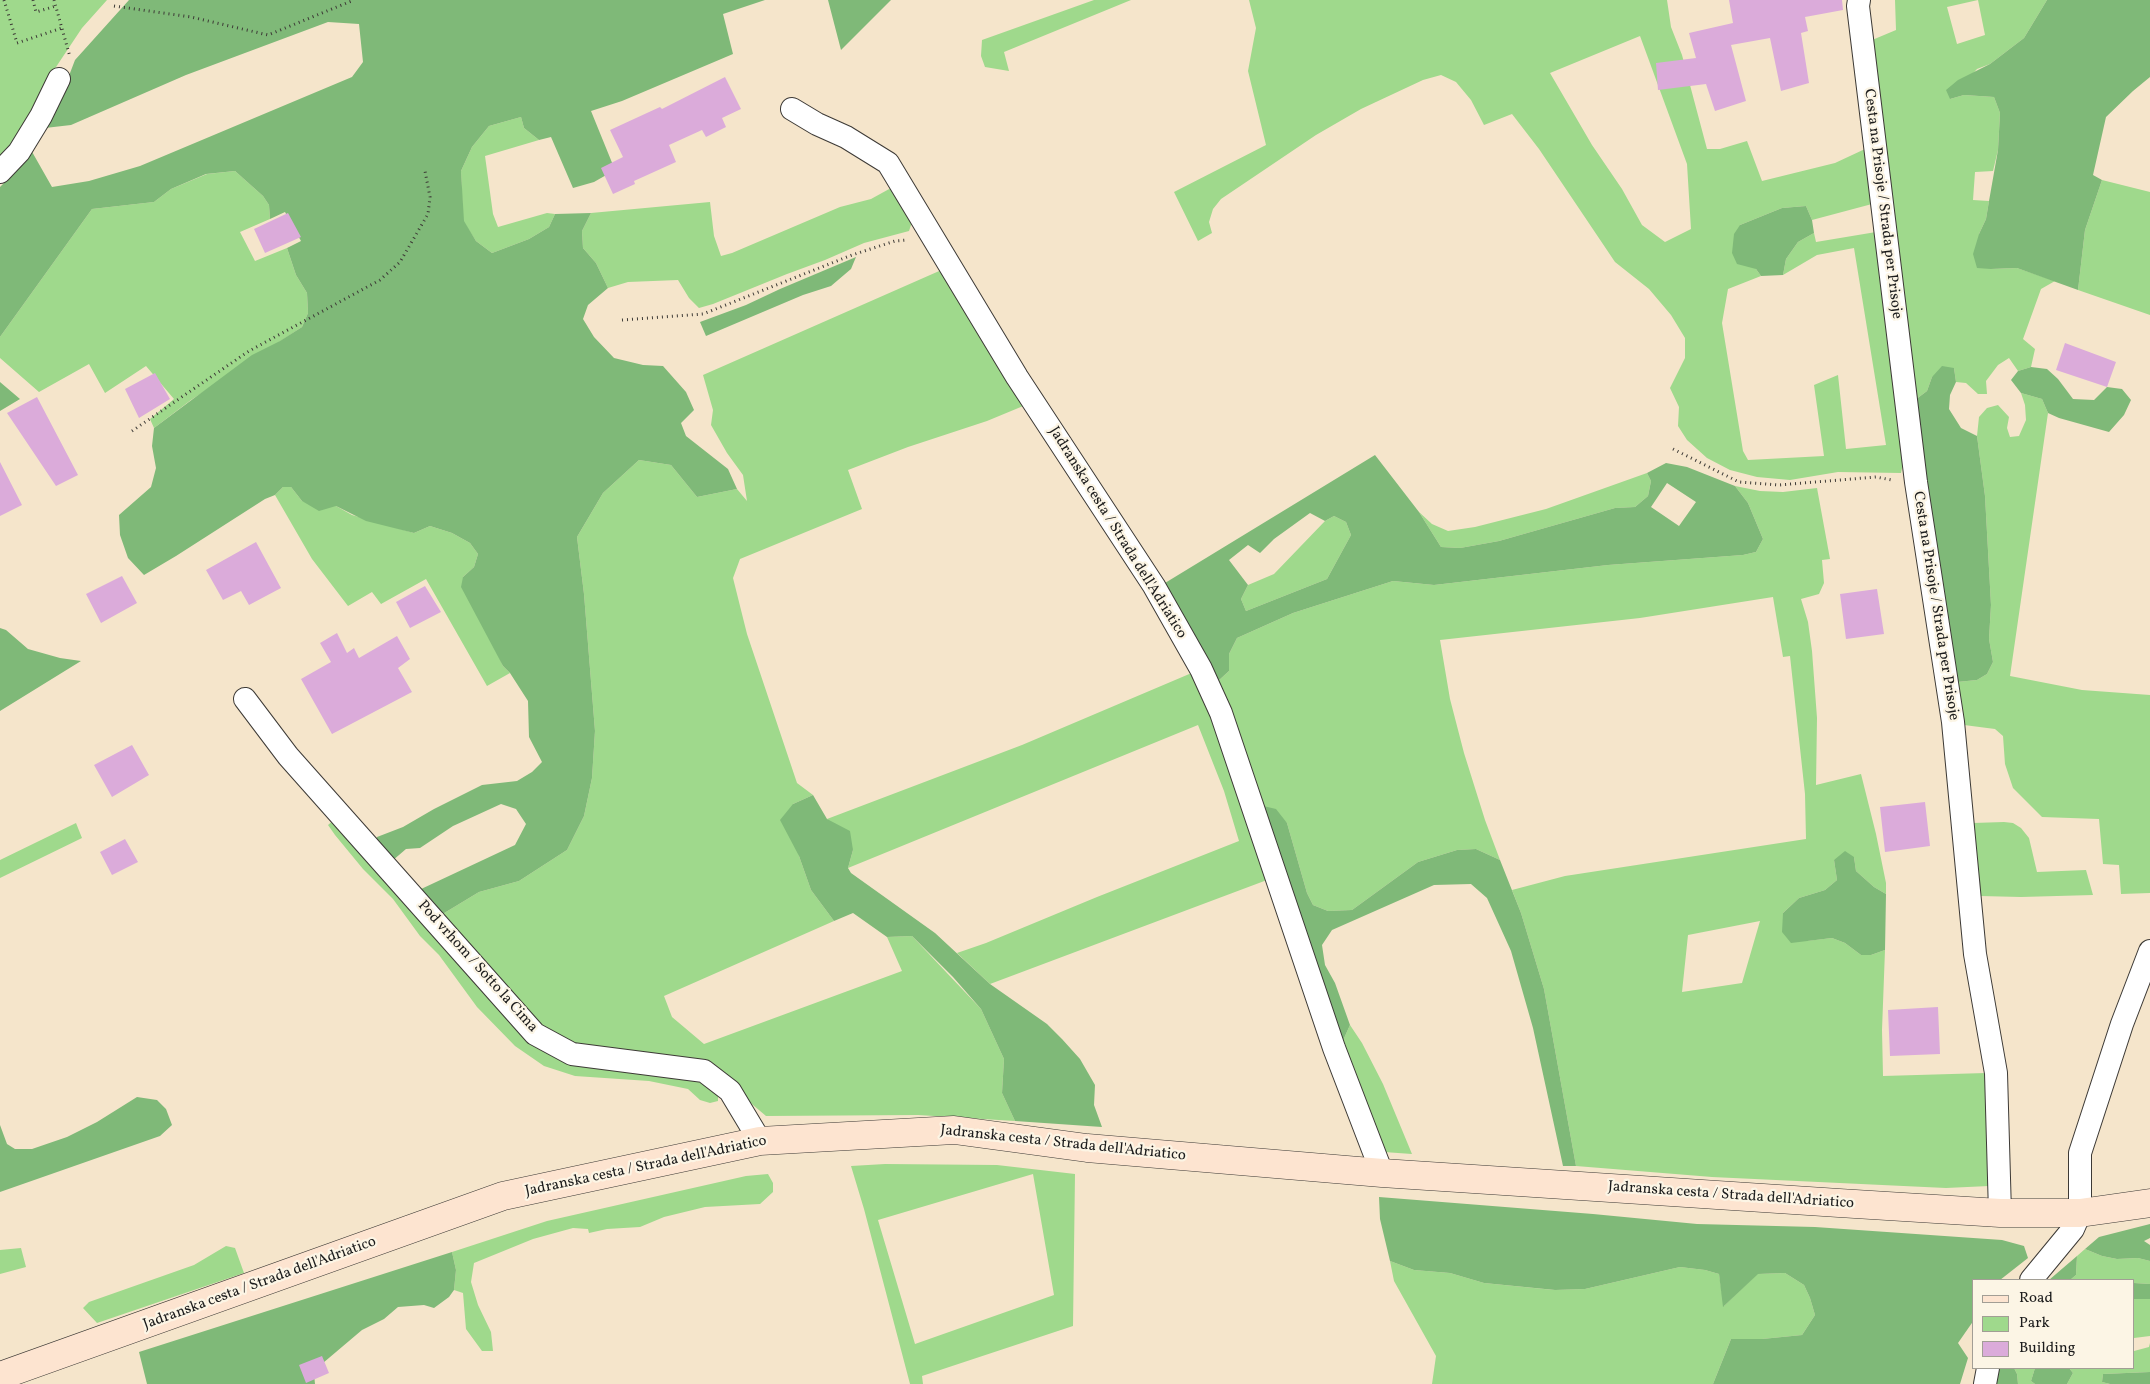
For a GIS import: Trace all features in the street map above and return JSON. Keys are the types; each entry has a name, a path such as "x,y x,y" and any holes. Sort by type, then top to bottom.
{"main road":[{"name":"Jadranska cesta / Strada dell'Adriatico","path":"0,1376 503,1196 760,1141 954,1130 1087,1148 1382,1173 2000,1213 2080,1213 2150,1204"}],"street":[{"name":"Cesta na Prisoje / Strada per Prisoje","path":"1859,0 1858,6 1917,485 1954,722 1975,954 1996,1073 2000,1213"},
{"path":"0,172 19,152 41,116 59,79"},
{"name":"Jadranska cesta / Strada dell'Adriatico","path":"792,109 817,124 846,137 888,162 1017,377 1154,586 1201,669 1221,713 1334,1048 1382,1173"},
{"name":"Pod vrhom / Sotto la Cima","path":"245,699 288,756 535,1034 572,1054 704,1072 730,1091 760,1141"},
{"path":"2032,1279 2073,1229 2080,1213 2080,1153 2122,1024 2150,951"},
{"path":"1985,1384 1988,1369"}],"path":[{"path":"4,0 17,44 62,28"},
{"path":"33,0 36,12 56,6"},
{"path":"54,0 70,57"},
{"path":"114,6 191,17 268,35 354,0"},
{"path":"132,431 249,352 380,280 400,262 428,214 430,197 425,171"},
{"path":"622,320 703,314 894,240 936,240"},
{"path":"1673,449 1740,482 1779,485 1876,477 1917,485"}],"green space":[{"path":"0,0 107,0 82,28 56,67 14,146 0,160"},
{"path":"129,0 765,0 723,14 733,54 622,101 591,111 615,170 594,182 573,188 551,137 539,140 524,128 521,117 489,126 472,147 461,171 464,221 476,241 492,253 529,239 549,227 555,214 591,213 582,231 583,248 596,263 608,288 588,305 583,319 594,337 614,358 643,365 663,366 686,392 694,410 681,423 686,436 728,469 737,489 697,497 671,465 639,460 603,493 577,537 584,594 595,731 592,778 584,816 567,850 519,881 479,892 441,915 419,890 515,845 526,824 516,809 501,804 453,826 420,848 406,849 392,861 375,841 377,837 403,827 482,785 517,781 532,772 542,762 529,737 528,701 510,673 503,666 461,587 463,577 474,567 478,554 470,543 452,533 430,526 414,533 366,521 336,506 319,511 302,501 291,487 283,487 275,495 265,499 144,575 128,558 120,535 119,515 151,487 156,468 152,446 154,428 252,355 302,327 308,313 307,293 296,275 287,248 301,241 285,212 270,219 269,205 263,196 235,171 206,174 171,189 154,202 92,209 0,337 0,187 22,165 31,150 52,187 89,181 140,166 352,77 363,62 359,24 328,22 186,75 71,125 45,128 62,94 75,60"},
{"path":"828,0 891,0 841,50"},
{"path":"1094,0 1131,0 1004,52 1009,71 985,67 981,56 982,40"},
{"path":"1249,0 1667,0 1671,27 1682,55 1707,149 1720,149 1747,141 1762,181 1835,163 1865,149 1872,204 1812,220 1806,206 1782,208 1740,225 1756,269 1761,276 1728,289 1722,323 1743,451 1748,460 1824,456 1814,385 1838,375 1846,449 1886,445 1854,248 1817,255 1783,275 1786,259 1798,242 1814,233 1816,242 1876,232 1905,454 1901,473 1838,472 1790,480 1757,477 1730,470 1707,458 1687,440 1678,426 1679,407 1670,388 1685,358 1685,338 1671,315 1649,289 1615,262 1539,149 1512,114 1484,125 1471,100 1456,82 1441,75 1423,80 1361,109 1316,135 1221,199 1213,209 1209,222 1212,233 1198,241 1174,192 1266,145 1248,71 1256,28","holes":["1640,36 1687,164 1691,229 1665,242 1642,225 1622,189 1592,145 1550,73"]},
{"path":"1895,0 1978,0 2047,0 2024,38 1990,64 1977,69 1950,99 1964,95 1994,97 2000,113 1998,150 1993,171 1975,172 1973,200 1989,201 1986,219 1979,234 1991,269 2017,268 2055,281 2041,289 2023,339 2035,349 2031,367 2018,371 2009,358 1998,365 1986,381 1987,394 1978,394 1966,383 1956,382 1954,368 1932,377 1927,391 1915,400 1865,43 1896,30","holes":["1978,0 1985,35 1957,44 1947,7"]},
{"path":"2047,0 2150,0 2150,77 2106,117 2093,175 2102,180 2085,230 2078,290 2017,268 1977,268 1973,254 1986,219 1998,150 2000,113 1994,97 1964,95 1950,99 1946,90 1958,80 1990,64 2024,38"},
{"path":"521,117 524,128 539,140 485,156 493,214 498,227 547,213 555,214 549,227 529,239 492,253 476,241 463,221 461,171 472,147 489,126"},
{"path":"235,171 263,196 269,205 270,219 240,232 255,261 287,248 296,275 307,293 308,313 302,327 191,400 154,428 150,419 174,399 146,366 105,393 89,364 39,392 0,358 0,337 92,209 154,202 171,189 207,174"},
{"path":"2102,180 2150,192 2150,315 2078,290 2085,230"},
{"path":"891,188 912,222 909,231 864,243 825,260 699,308 689,298 678,280 628,282 608,288 596,263 583,248 582,231 591,213 710,202 714,236 721,256 840,207 871,199"},
{"path":"1806,206 1812,220 1814,233 1798,242 1786,259 1783,275 1761,276 1756,269 1737,264 1732,253 1734,234 1740,225 1782,208"},
{"path":"856,257 851,269 831,286 803,295 706,336 700,322 746,305"},
{"path":"946,268 1028,404 987,421 908,447 848,470 862,509 740,559 733,578 747,634 797,783 813,795 793,804 799,856 811,890 834,921 664,996 672,1017 704,1044 902,971 887,937 912,936 981,1009 1004,1059 1002,1093 1015,1121 918,1115 766,1116 740,1094 727,1077 577,1048 537,1023 441,915 479,892 519,881 567,850 584,816 592,778 595,731 584,594 577,537 603,493 639,460 671,465 697,497 737,489 747,501 743,475 727,453 711,425 713,410 703,375"},
{"path":"1942,366 1954,368 1956,382 1950,395 1949,409 1961,428 1977,436 1985,496 1991,605 1989,639 1993,662 1987,674 1977,680 1957,682 1915,400 1927,391 1932,377"},
{"path":"2031,367 2047,369 2058,379 2073,399 2094,400 2107,387 2122,389 2131,400 2124,415 2109,432 2059,418 2048,413 2042,399 2021,393 2011,380 2018,371"},
{"path":"0,382 20,399 0,411"},
{"path":"2021,393 2042,399 2048,413 2010,676 2082,690 2150,695 2150,893 2121,894 2119,865 2103,864 2099,819 2042,817 2013,788 2005,764 2003,736 1995,729 1964,725 1957,682 1977,680 1987,674 1993,662 1989,639 1991,605 1985,496 1977,436 1979,417 1987,408 1998,405 2009,417 2007,428 2010,437 2019,436 2026,420 2025,405"},
{"path":"1375,455 1419,512 1441,547 1460,548 1499,541 1615,508 1635,507 1648,496 1651,481 1647,473 1666,463 1687,467 1735,486 1748,503 1763,539 1756,552 1743,555 1608,565 1434,585 1393,581 1293,613 1237,638 1229,654 1229,671 1217,682 1165,583","holes":["1667,483 1696,502 1679,526 1651,507","1310,513 1325,521 1334,516 1346,522 1351,535 1327,579 1246,611 1241,599 1248,585 1229,560 1248,545 1260,553 1274,539"]},
{"path":"1647,473 1651,481 1648,496 1635,507 1615,508 1499,541 1460,548 1441,547 1419,512 1432,524 1448,531 1475,527 1546,509"},
{"path":"1735,486 1760,491 1783,492 1817,488 1830,559 1822,560 1824,583 1819,594 1801,599 1808,622 1812,651 1817,718 1816,785 1861,774 1886,883 1886,894 1874,887 1856,871 1854,857 1834,860 1837,880 1825,890 1799,898 1783,913 1806,941 1832,938 1845,943 1861,955 1871,955 1885,950 1882,1030 1883,1076 1986,1073 1989,1186 1946,1188 1712,1177 1576,1166 1544,989 1512,890 1565,876 1806,839 1805,794 1790,656 1783,657 1773,597 1640,618 1440,640 1450,699 1464,753 1500,860 1476,849 1457,850 1418,862 1352,910 1328,911 1313,905 1307,893 1287,823 1259,805 1217,682 1229,671 1229,654 1237,638 1293,613 1393,581 1434,585 1608,565 1743,555 1756,552 1763,539 1748,503","holes":["1760,921 1742,983 1682,992 1688,935"]},
{"path":"283,487 291,487 302,501 336,506 352,515 414,533 430,526 452,533 470,543 478,554 474,567 463,577 503,666 510,673 487,686 426,579 381,604 372,592 348,606 312,559 275,495"},
{"path":"1334,516 1346,522 1351,535 1327,579 1246,611 1241,599 1248,585 1274,574 1325,521"},
{"path":"0,628 6,630 28,649 60,658 81,661 0,711"},
{"path":"1194,672 1204,691 1267,880 990,984 957,953 1239,841 1224,791 1198,725 848,868 853,850 827,819 1022,745"},
{"path":"813,795 827,819 850,831 853,850 848,868 851,873 935,933 990,984 1047,1024 1080,1059 1095,1085 1094,1105 1102,1127 1015,1121 1002,1093 1004,1059 981,1009 953,977 912,936 887,937 853,913 834,921 811,890 799,856 780,820 793,804"},
{"path":"1259,805 1276,809 1287,823 1307,893 1313,905 1328,911 1352,910 1418,862 1457,850 1476,849 1500,860 1521,913 1544,989 1576,1166 1563,1166 1533,1028 1511,951 1487,898 1471,884 1434,885 1332,930 1322,945 1325,965 1335,983 1350,1025 1341,1045"},
{"path":"336,818 535,1043 695,1079 718,1095 718,1101 710,1103 700,1100 688,1089 649,1081 575,1076 544,1066 515,1046 477,1007 439,955 420,936 393,899 363,869 335,835 328,825"},
{"path":"76,823 82,838 0,878 0,860"},
{"path":"1973,823 2013,823 2021,828 2029,838 2037,872 2086,870 2093,895 1980,896"},
{"path":"1845,851 1854,857 1856,871 1874,887 1886,894 1885,950 1871,955 1861,955 1845,943 1832,938 1791,943 1782,932 1783,913 1799,898 1825,890 1837,880 1834,860"},
{"path":"1350,1025 1362,1043 1383,1084 1412,1154 1384,1152 1341,1045"},
{"path":"137,1097 157,1100 166,1109 172,1125 160,1136 0,1192 0,1125 7,1144 15,1149 32,1149 67,1137 97,1122"},
{"path":"885,1164 997,1165 1075,1174 1073,1326 922,1376 923,1384 910,1384 851,1166","holes":["1033,1174 1054,1295 915,1344 878,1220"]},
{"path":"768,1174 773,1183 773,1192 760,1204 705,1207 664,1217 640,1227 607,1229 589,1233 588,1229 573,1228 533,1239 474,1263 471,1282 478,1305 491,1332 493,1351 482,1351 466,1329 463,1293 454,1290 456,1270 452,1252 547,1221 746,1176"},
{"path":"1379,1197 1697,1224 1815,1227 2002,1240 2024,1246 2028,1258 2001,1279 1972,1279 1972,1323 1958,1343 1968,1358 1960,1384 1713,1384 1731,1339 1762,1339 1802,1335 1815,1315 1804,1285 1785,1273 1758,1274 1723,1307 1719,1274 1680,1267 1585,1289 1555,1290 1484,1283 1450,1273 1414,1270 1390,1261 1380,1219"},
{"path":"2150,1224 2150,1238 2144,1241 2150,1245 2150,1261 2138,1258 2117,1259 2102,1256 2085,1249 2099,1237"},
{"path":"226,1246 235,1248 244,1273 97,1323 83,1308 89,1302 194,1265"},
{"path":"21,1248 26,1267 0,1274 0,1250"},
{"path":"2085,1249 2102,1256 2117,1259 2138,1258 2150,1261 2150,1284 2135,1283 2135,1279 2071,1279 2076,1275 2077,1256"},
{"path":"452,1252 456,1270 454,1290 449,1297 434,1308 424,1305 398,1307 384,1319 362,1330 323,1363 314,1374 315,1384 147,1384 139,1352"},
{"path":"2077,1256 2076,1275 2071,1279 2050,1279"},
{"path":"1390,1261 1414,1270 1450,1273 1484,1283 1554,1290 1585,1289 1680,1267 1705,1270 1719,1274 1724,1306 1757,1274 1785,1273 1804,1285 1815,1315 1802,1335 1762,1339 1731,1339 1713,1384 1432,1384 1436,1356 1394,1281"},
{"path":"2135,1283 2150,1284 2150,1299 2135,1299"},
{"path":"2135,1299 2150,1299 2150,1336 2135,1338"},
{"path":"2150,1343 2150,1372 2103,1374 2102,1382 2110,1384 2067,1384 2073,1373 2070,1369 2135,1369 2135,1351 2149,1347"},
{"path":"1999,1369 2014,1369 2018,1384 1996,1384"},
{"path":"2014,1369 2035,1369 2031,1381 2035,1384 2018,1384"},
{"path":"2035,1369 2070,1369 2073,1373 2067,1384 2035,1384 2031,1381"},
{"path":"2150,1372 2150,1384 2110,1384 2102,1382 2103,1374"}],"building":[{"path":"1729,0 1842,0 1843,10 1805,17 1808,31 1801,33 1809,83 1781,91 1770,38 1731,45 1746,101 1715,111 1706,84 1658,90 1656,63 1696,58 1689,33 1733,23"},
{"path":"725,77 741,109 722,118 726,127 706,137 702,130 669,145 676,162 634,181 635,184 613,194 601,168 623,157 610,130 660,107 662,109"},
{"path":"288,213 301,237 265,253 254,229"},
{"path":"2065,343 2116,362 2107,387 2056,370"},
{"path":"155,373 170,399 139,418 125,389"},
{"path":"37,397 78,475 56,486 7,413"},
{"path":"0,462 22,505 0,516"},
{"path":"256,542 281,588 249,605 241,591 223,600 206,570"},
{"path":"122,576 137,603 101,623 86,594"},
{"path":"425,586 441,612 410,628 396,602"},
{"path":"1877,589 1884,634 1846,639 1840,594"},
{"path":"337,633 347,653 354,648 359,658 397,636 410,659 398,668 412,692 332,734 301,679 331,662 320,643"},
{"path":"132,745 149,775 112,797 94,765"},
{"path":"1925,802 1930,846 1885,852 1880,807"},
{"path":"125,839 138,862 112,875 100,852"},
{"path":"1938,1007 1940,1054 1890,1056 1888,1010"},
{"path":"322,1356 329,1373 306,1383 299,1365"}]}
